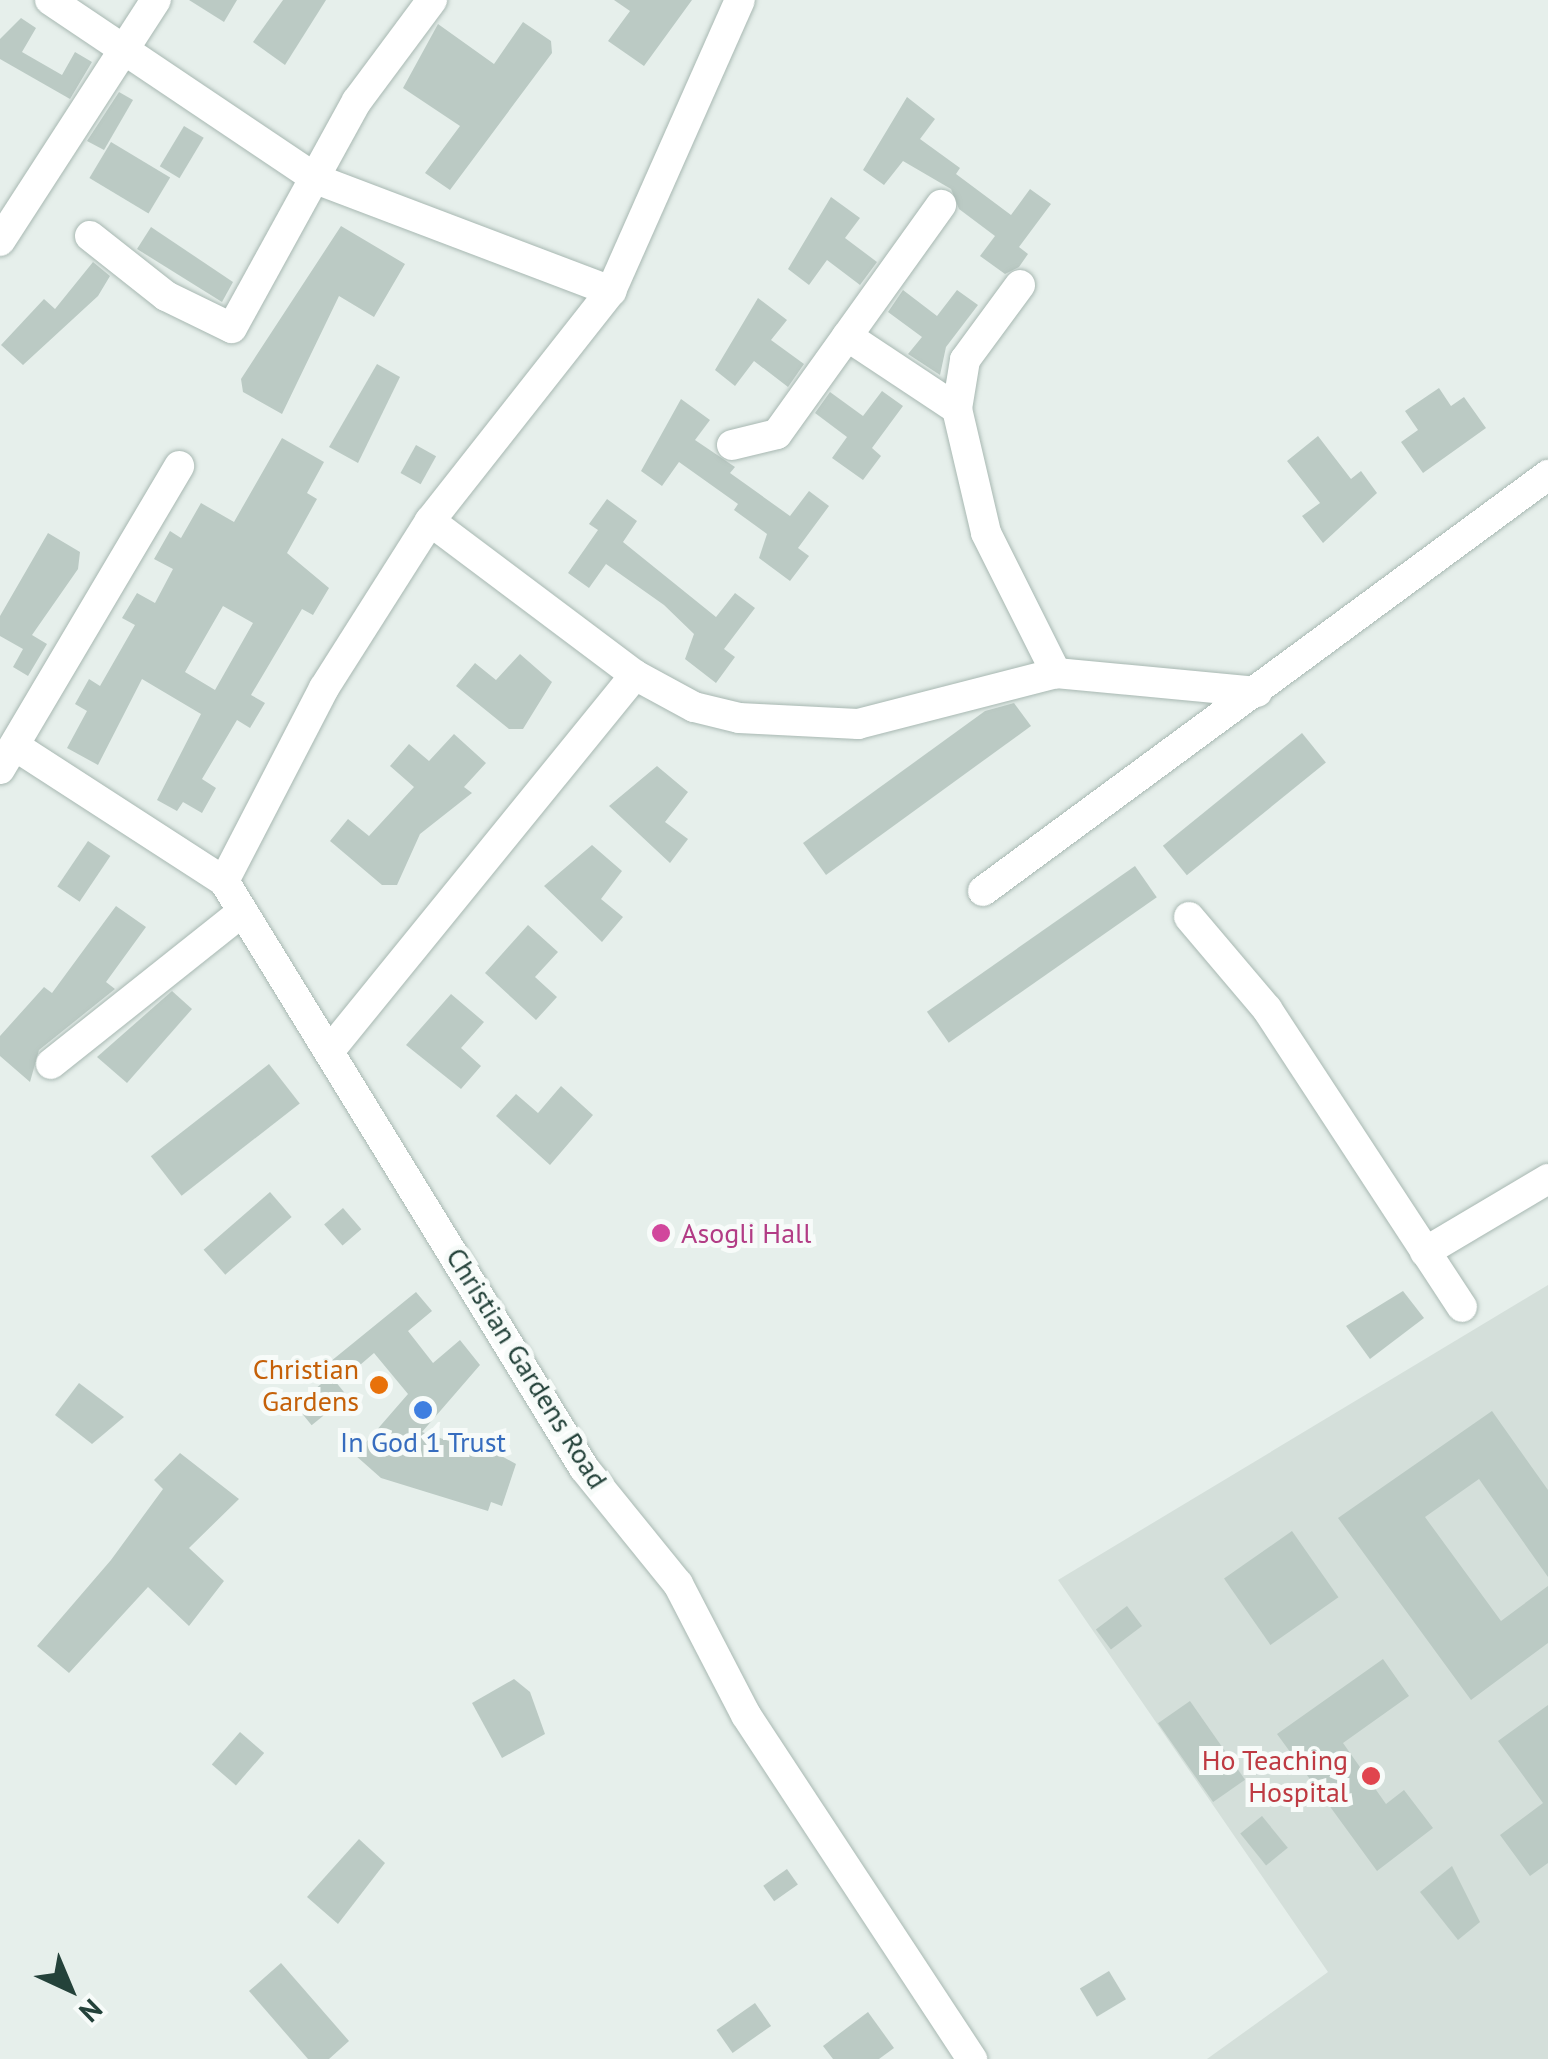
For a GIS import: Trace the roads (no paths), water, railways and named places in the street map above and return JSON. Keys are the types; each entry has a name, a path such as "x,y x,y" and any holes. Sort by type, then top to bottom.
{"street":[{"path":"50,0 316,179 611,291"},
{"path":"0,241 156,0"},
{"path":"90,236 166,296 232,328 357,100 432,0"},
{"path":"224,881 324,688 430,521 611,291 740,0"},
{"path":"732,445 771,440 941,205"},
{"path":"1020,285 965,360 957,409 986,533 1056,673"},
{"path":"846,336 957,409"},
{"path":"8,758 178,466"},
{"path":"983,891 1548,475"},
{"path":"430,521 634,675 694,708 780,725 858,724 1056,673 1258,692"},
{"path":"331,1050 634,675"},
{"name":"Christian Gardens Road","path":"8,758 224,881 584,1468 678,1584 746,1715 972,2059"},
{"path":"51,1064 242,912"},
{"path":"1189,917 1267,1009 1462,1307"},
{"path":"1426,1252 1548,1179"}],"place":[{"name":"Asogli Hall","path":"661,1233"},
{"name":"Christian Gardens","path":"379,1385"},
{"name":"In God 1 Trust","path":"423,1410"},
{"name":"Ho Teaching Hospital","path":"1371,1776"}]}
